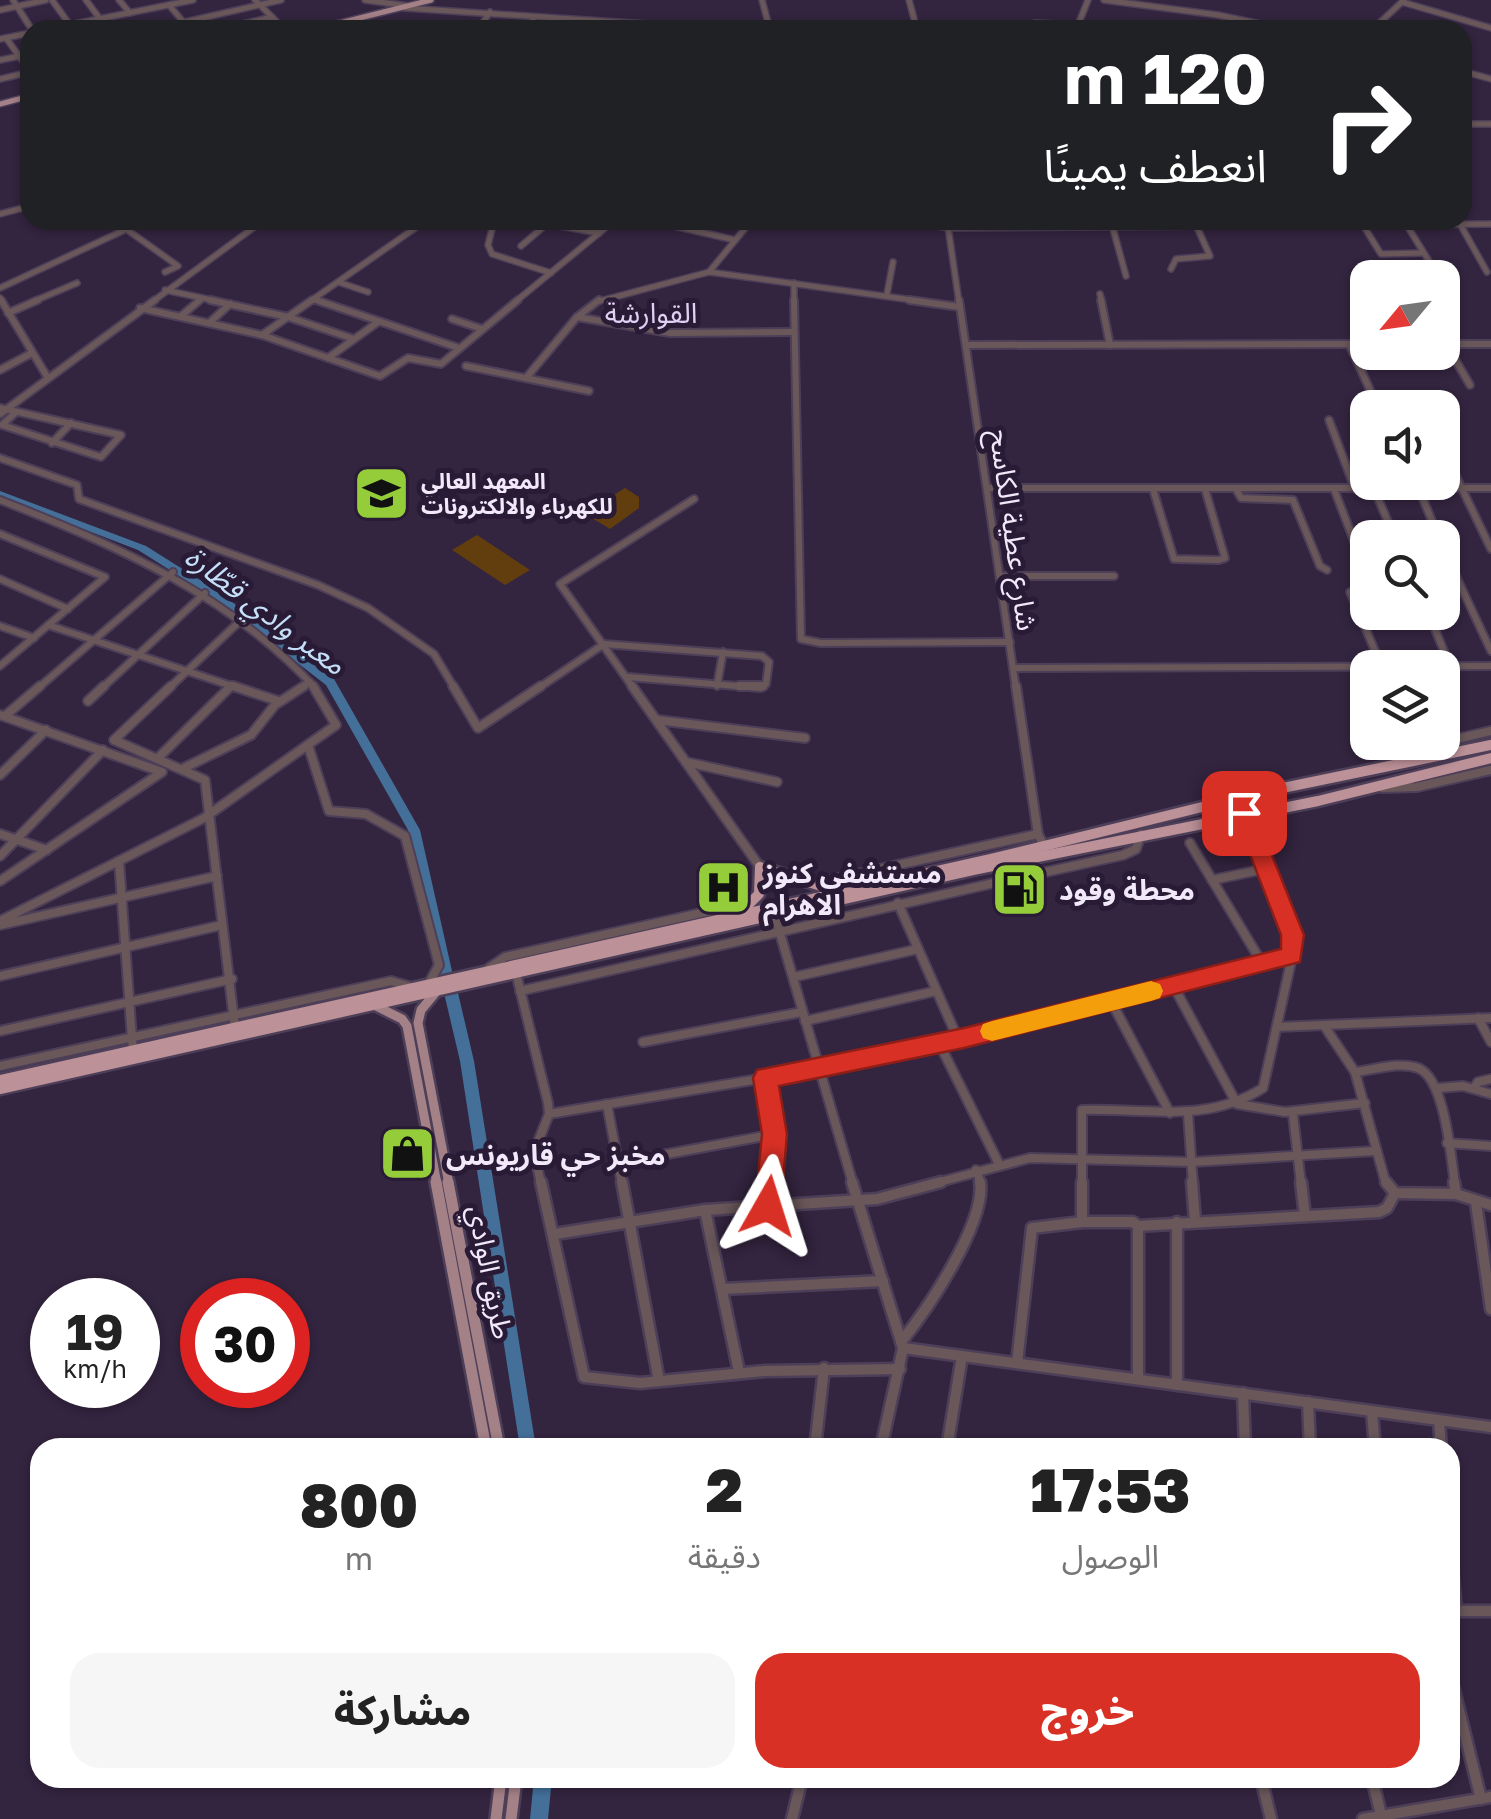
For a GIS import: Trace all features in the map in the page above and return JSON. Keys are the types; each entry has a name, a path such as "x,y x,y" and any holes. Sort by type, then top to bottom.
{"highway":[{"path":"1460,752 1491,745"},
{"path":"0,1089 371,997 516,973 1142,834 1318,800 1491,758"},
{"path":"0,1080 371,997 432,988 839,892 935,864 1044,846 1262,792 1420,760"},
{"path":"1307,783 1300,794 1318,800"},
{"path":"1262,792 1281,798 1276,808"},
{"path":"738,916 759,894 760,867 839,892"}],"main road":[{"path":"353,20 432,0"},
{"path":"371,997 412,1025 432,988"},
{"name":"طريق الوادي","path":"412,1025 495,1438"},
{"name":"طريق الوادي","path":"487,1438 489,1424"},
{"path":"496,1816 500,1788"},
{"path":"511,1819 515,1788"}],"street":[{"path":"0,10 15,3 49,0 66,20"},
{"path":"86,0 100,19"},
{"path":"120,0 130,13"},
{"path":"154,0 160,6"},
{"path":"92,20 193,0"},
{"path":"191,20 258,2 281,0"},
{"path":"365,0 410,6"},
{"path":"1104,0 1242,20"},
{"path":"1383,20 1403,1 1465,20"},
{"path":"258,2 275,20"},
{"path":"169,5 182,20"},
{"path":"402,8 568,20"},
{"path":"485,20 490,12"},
{"path":"259,20 272,17"},
{"path":"533,20 536,17"},
{"path":"0,60 19,56 3,38"},
{"path":"0,288 124,230"},
{"path":"127,230 181,268 165,272"},
{"path":"2,411 250,230"},
{"path":"262,335 412,230"},
{"path":"491,230 488,245 492,254 550,272"},
{"path":"521,246 541,230"},
{"path":"581,230 598,233"},
{"path":"140,308 262,335 380,376 408,358 438,365 602,230"},
{"path":"692,230 735,240"},
{"path":"708,272 744,230"},
{"name":"شارع عطية الكاسح","path":"949,230 1038,834 1044,846"},
{"path":"1113,230 1126,276"},
{"path":"1171,269 1176,259 1210,256 1198,230"},
{"path":"1366,230 1381,254 1422,253"},
{"path":"1409,230 1427,260"},
{"path":"1463,230 1487,272"},
{"path":"887,294 893,262"},
{"path":"526,378 577,317 609,295 708,272 960,306"},
{"path":"4,310 77,282"},
{"path":"338,282 368,292"},
{"path":"794,283 802,641 1010,642"},
{"path":"165,290 288,317 354,339"},
{"path":"1100,294 1110,345"},
{"path":"0,298 48,378"},
{"path":"181,316 202,298"},
{"path":"313,299 459,348"},
{"path":"210,322 230,304"},
{"path":"577,317 670,333 794,332"},
{"path":"452,319 482,329"},
{"path":"328,358 378,322"},
{"path":"967,345 1349,344 1370,390"},
{"path":"1460,344 1491,344"},
{"path":"0,370 32,354"},
{"path":"466,366 589,391"},
{"path":"1460,369 1470,385"},
{"path":"2,411 122,435 101,456 2,425 16,414"},
{"path":"1329,420 1350,476"},
{"path":"52,443 72,424"},
{"path":"0,458 77,485 79,500 318,585 368,608 434,654 478,728 604,644 723,652 765,657 769,662 766,684 759,688 628,678"},
{"path":"1460,482 1491,549"},
{"path":"988,488 1350,489"},
{"path":"1460,488 1491,488"},
{"path":"1153,489 1174,559 1219,560 1225,558 1206,489"},
{"path":"1236,489 1243,498 1293,500 1320,566 1327,570"},
{"path":"1334,489 1350,531"},
{"path":"0,500 173,572 205,593 310,682 331,710 336,726 210,814 0,923"},
{"path":"694,500 560,582 760,867"},
{"path":"0,666 106,578 2,538"},
{"path":"2,716 173,572"},
{"path":"1002,576 1114,576"},
{"path":"0,579 68,608"},
{"path":"1460,585 1491,652"},
{"path":"88,701 205,593"},
{"path":"235,1029 232,979 205,780 114,740 241,620"},
{"path":"48,625 278,703"},
{"path":"0,626 34,638"},
{"path":"717,686 723,652"},
{"path":"0,654 11,657"},
{"path":"1014,668 1350,666"},
{"path":"1460,666 1491,666"},
{"path":"183,768 251,735 278,703 310,682"},
{"path":"158,758 231,686"},
{"path":"0,882 162,772 2,716"},
{"path":"657,720 805,738"},
{"path":"0,775 46,730"},
{"path":"1460,738 1491,731"},
{"path":"308,745 329,811 366,814 395,829 408,842 437,955 432,988"},
{"path":"0,856 103,750"},
{"path":"686,762 777,782"},
{"path":"1371,786 1417,786 1491,770"},
{"path":"1082,1222 1082,1110 1206,1114 1237,1104 1263,1088 1292,956 1293,935 1244,813"},
{"path":"0,834 47,850"},
{"path":"816,883 935,864 1038,834"},
{"path":"1032,874 1123,855 1136,848 1142,834"},
{"path":"1190,843 1262,963"},
{"path":"119,860 132,1052"},
{"path":"1212,880 1269,868"},
{"path":"0,923 216,876"},
{"path":"520,991 779,928 994,883"},
{"path":"478,975 506,957 754,901"},
{"path":"898,903 958,1039"},
{"path":"775,916 902,1345 883,1438"},
{"path":"0,976 222,925"},
{"path":"602,933 606,945"},
{"path":"794,976 918,949"},
{"path":"549,1114 818,1070 1292,956"},
{"path":"516,973 549,1114 534,1152 556,1234 582,1373 594,1380 659,1381 739,1372 900,1369"},
{"path":"0,1031 232,979"},
{"path":"1173,986 1237,1104 1266,1113 1293,1114 1323,1105 1365,1103"},
{"path":"643,1042 936,991"},
{"path":"0,1080 0,1069 131,1036 234,1014 371,997"},
{"path":"1111,1001 1170,1113"},
{"path":"1478,1018 1491,1042"},
{"path":"1277,1027 1491,1018"},
{"path":"1325,1027 1355,1072 1382,1179 1396,1193 1456,1194 1491,1205"},
{"path":"940,1043 999,1164"},
{"path":"1355,1072 1419,1068 1428,1072 1438,1088 1456,1194"},
{"path":"766,1078 775,1134 768,1206"},
{"path":"1474,1088 1478,1082 1491,1079"},
{"path":"1438,1088 1474,1088 1491,1094"},
{"path":"606,1104 659,1381"},
{"path":"1188,1114 1196,1221"},
{"path":"1293,1114 1305,1216"},
{"path":"619,1163 775,1134"},
{"path":"1447,1143 1491,1146"},
{"path":"556,1234 705,1210 896,1195 1030,1158 1192,1162 1376,1150"},
{"path":"902,1345 971,1218 982,1189 976,1170"},
{"path":"1016,1363 1032,1228 1082,1222 1138,1226 1382,1212 1396,1193"},
{"path":"1476,1203 1491,1309"},
{"path":"705,1210 739,1372"},
{"path":"1177,1222 1177,1385"},
{"path":"1138,1226 1138,1379"},
{"path":"722,1289 883,1281"},
{"path":"902,1345 1491,1427"},
{"path":"950,1438 962,1356"},
{"path":"816,1438 824,1368"},
{"path":"1243,1393 1245,1438"},
{"path":"1308,1402 1310,1438"},
{"path":"1372,1412 1374,1438"},
{"path":"1439,1420 1441,1438"},
{"path":"1460,1611 1491,1611"},
{"path":"1363,1819 1486,1798 1460,1708"},
{"path":"792,1819 800,1788"},
{"path":"1263,1788 1271,1819"},
{"path":"1374,1788 1381,1815"}],"shaded area":[{"path":"625,488 639,497 639,508 610,529 584,513"},
{"path":"477,535 530,570 505,585 452,550"}],"waterway":[{"name":"معبر وادي قطّارة","path":"0,494 142,548 215,594 330,682 414,830 446,971"},
{"name":"معبر وادي قطّارة","path":"451,993 467,1061 526,1438"},
{"name":"معبر وادي قطّارة","path":"539,1819 542,1788"}],"slow traffic":[{"path":"992,1031 1151,991"}],"place":[{"name":"المعهد العالي للكهرباء والالكترونات","path":"382,493"},
{"name":"مستشفى كنوز الاهرام","path":"724,888"},
{"name":"محطة وقود","path":"1020,889"},
{"name":"مخبز حي قاريونس","path":"407,1154"}],"district":[{"name":"القوارشة","path":"651,312"}],"route":[{"path":"768,1206 775,1134 766,1078 964,1038 1292,956 1293,935 1277,887 1244,813"}]}
